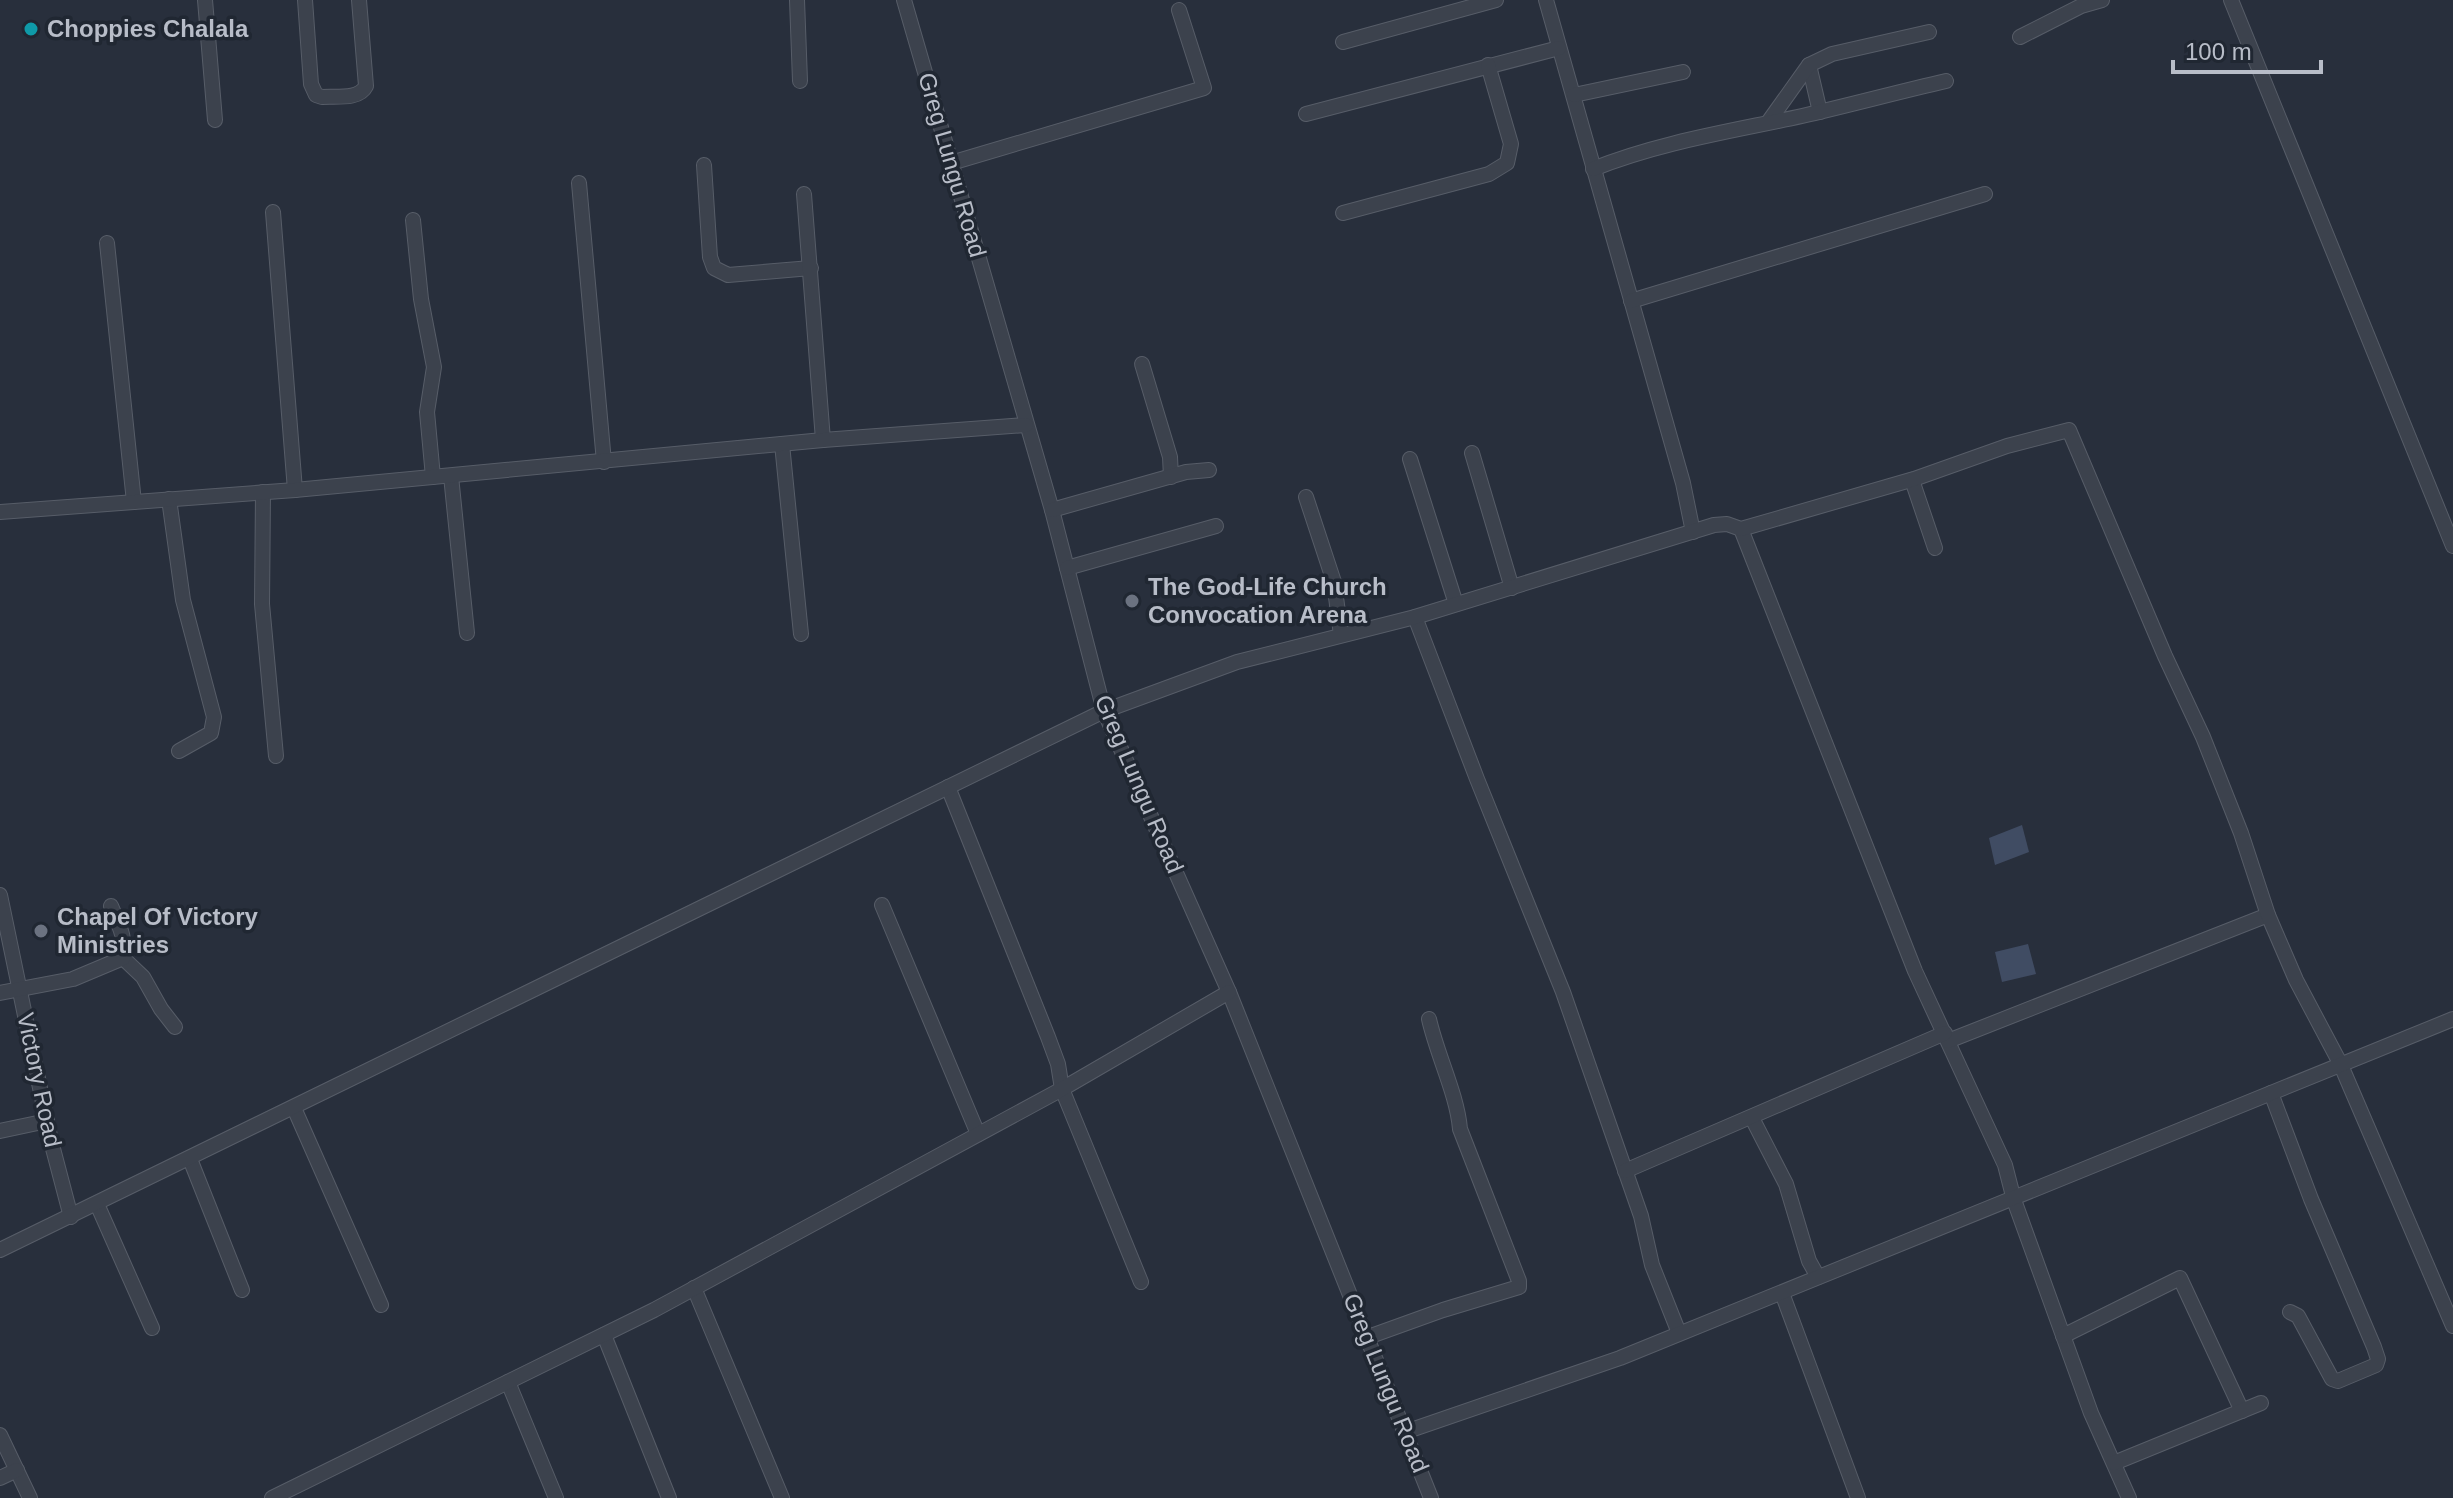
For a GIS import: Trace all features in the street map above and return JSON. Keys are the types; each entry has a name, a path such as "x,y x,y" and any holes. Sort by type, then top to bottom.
{"street":[{"path":"205,0 215,120"},
{"path":"305,0 311,84 316,95 322,97 358,95 366,86 359,0"},
{"path":"797,0 800,81"},
{"name":"Greg Lungu Road","path":"904,0 1052,510 1104,711 1229,992 1431,1498"},
{"path":"1343,42 1496,0"},
{"path":"1546,0 1683,483 1693,532"},
{"path":"2020,37 2081,6 2102,0"},
{"path":"2231,0 2453,546"},
{"path":"951,163 1204,88 1179,10"},
{"path":"1769,121 1809,65 1832,54 1929,32"},
{"path":"1306,114 1559,48"},
{"path":"1343,213 1489,174 1507,163 1511,144 1488,65"},
{"path":"1809,65 1820,112"},
{"path":"1574,95 1683,72"},
{"path":"1593,169 1615,160 1769,121 1820,112 1946,81"},
{"path":"704,165 710,257 714,268 728,275 811,268"},
{"path":"579,183 604,462"},
{"path":"804,194 823,440"},
{"path":"1631,301 1985,194"},
{"path":"273,212 295,490"},
{"path":"413,220 421,299 434,367 427,412 433,477"},
{"path":"107,243 134,502"},
{"path":"1142,364 1170,457 1171,477"},
{"path":"0,512 295,490 823,440 1026,425"},
{"path":"0,1250 1104,711 1237,662 1415,617 1693,532 1727,524 1741,529 1912,480 2061,430 2069,430 2207,747 2241,833 2268,915 2296,980 2340,1063 2453,1326"},
{"path":"782,444 801,634"},
{"path":"1472,453 1512,588"},
{"path":"1410,459 1456,604"},
{"path":"1052,510 1193,470 1209,470"},
{"path":"451,476 467,633"},
{"path":"1912,480 1935,548"},
{"path":"263,492 262,604 276,756"},
{"path":"1306,497 1334,582 1341,635"},
{"path":"169,499 183,600 214,717 211,733 179,751"},
{"path":"1067,568 1216,526"},
{"path":"1741,529 1915,971 2005,1165 2014,1200 2091,1413 2129,1498"},
{"path":"1415,617 1563,992 1647,1236 1652,1265 1679,1333"},
{"path":"948,787 1048,1037 1058,1064 1062,1089 1141,1282"},
{"name":"Victory Road","path":"0,895 47,1121 71,1217"},
{"path":"882,905 978,1134"},
{"path":"111,906 123,935 123,958"},
{"path":"1625,1171 1946,1037 2268,915"},
{"path":"0,993 73,979 123,958"},
{"path":"123,958 143,977 175,1027"},
{"path":"272,1498 694,1288 1062,1089 1229,992"},
{"path":"1368,1337 1519,1287 1460,1129 1459,1113 1436,1049 1429,1019"},
{"path":"1405,1432 1620,1358 2453,1019"},
{"path":"2271,1093 2311,1199 2374,1347 2378,1359 2376,1365 2338,1381 2332,1379 2298,1316 2290,1312"},
{"path":"294,1108 381,1305"},
{"path":"1752,1118 1786,1184 1809,1261 1818,1277"},
{"path":"0,1131 47,1121"},
{"path":"190,1159 242,1290"},
{"path":"97,1204 152,1328"},
{"path":"2063,1336 2180,1278 2242,1411"},
{"path":"694,1288 782,1498"},
{"path":"1782,1293 1858,1498"},
{"path":"604,1335 669,1498"},
{"path":"508,1382 556,1498"},
{"path":"2114,1463 2261,1403"},
{"path":"0,1435 30,1498"},
{"path":"0,1478 17,1470"}],"water":[{"path":"2022,825 2029,852 1995,865 1989,838"},
{"path":"2028,944 2036,974 2002,982 1995,952"}],"place":[{"name":"Choppies Chalala","path":"31,29"},
{"name":"The God-Life Church Convocation Arena","path":"1132,601"},
{"name":"Chapel Of Victory Ministries","path":"41,931"}]}
